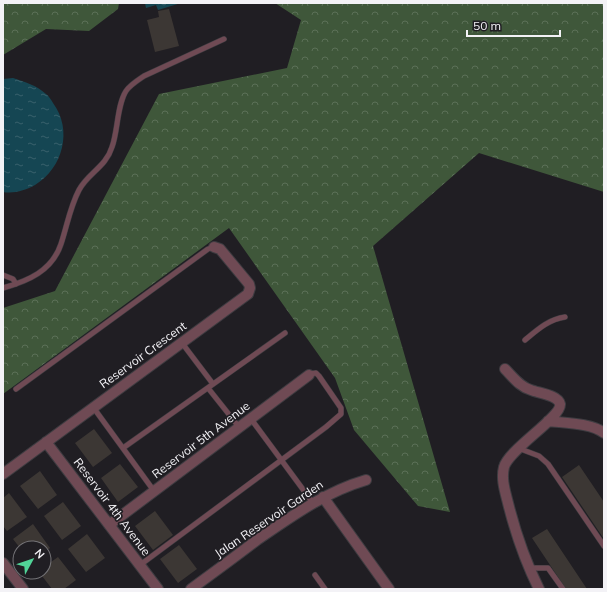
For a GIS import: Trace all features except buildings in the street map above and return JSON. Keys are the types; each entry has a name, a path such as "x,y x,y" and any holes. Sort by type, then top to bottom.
{"street":[{"name":"Reservoir Crescent","path":"3,474 248,294 250,288 249,284 220,249 214,247"},
{"path":"505,369 522,386 529,390 553,397 558,400 560,404 559,408 548,422 509,457 505,463 504,469 503,483 516,536 528,568 539,589"},
{"name":"Reservoir 5th Avenue","path":"109,524 309,375"},
{"path":"548,422 580,424 604,433"},
{"name":"Reservoir 4th Avenue","path":"46,442 158,589"},
{"name":"Jalan Reservoir Garden","path":"191,589 274,529 313,503 348,485 366,480"},
{"path":"323,497 387,588"},
{"path":"3,563 23,589"}],"lane":[{"path":"3,288 16,284 42,272 52,261 60,246 72,204 80,188 108,159 122,100 126,91 144,76 224,39"},
{"path":"16,389 208,249 214,247"},
{"path":"3,275 13,279 16,284"},
{"path":"525,340 556,318 565,317"},
{"path":"123,448 284,333"},
{"path":"182,343 213,384"},
{"path":"140,565 339,416 342,412 341,408 319,376 316,373 308,374 309,375"},
{"path":"208,388 239,427"},
{"path":"93,407 154,491"},
{"path":"251,419 313,503"},
{"path":"518,448 539,456 548,464 604,546"},
{"path":"528,568 548,568 563,589"},
{"path":"315,575 325,589"}],"green space":[{"path":"3,3 119,3 118,9 89,31 46,29 3,55"},
{"path":"275,3 604,3 604,192 479,153 373,246 450,512 418,506 354,430 335,378 229,228 3,394 3,308 55,291 159,94 287,68 301,20"}],"water":[{"path":"145,3 181,3 158,10 156,5 146,8"},
{"path":"13,78 26,82 42,91 53,103 63,125 62,148 58,159 45,178 35,185 20,191 3,192 3,79"}]}
